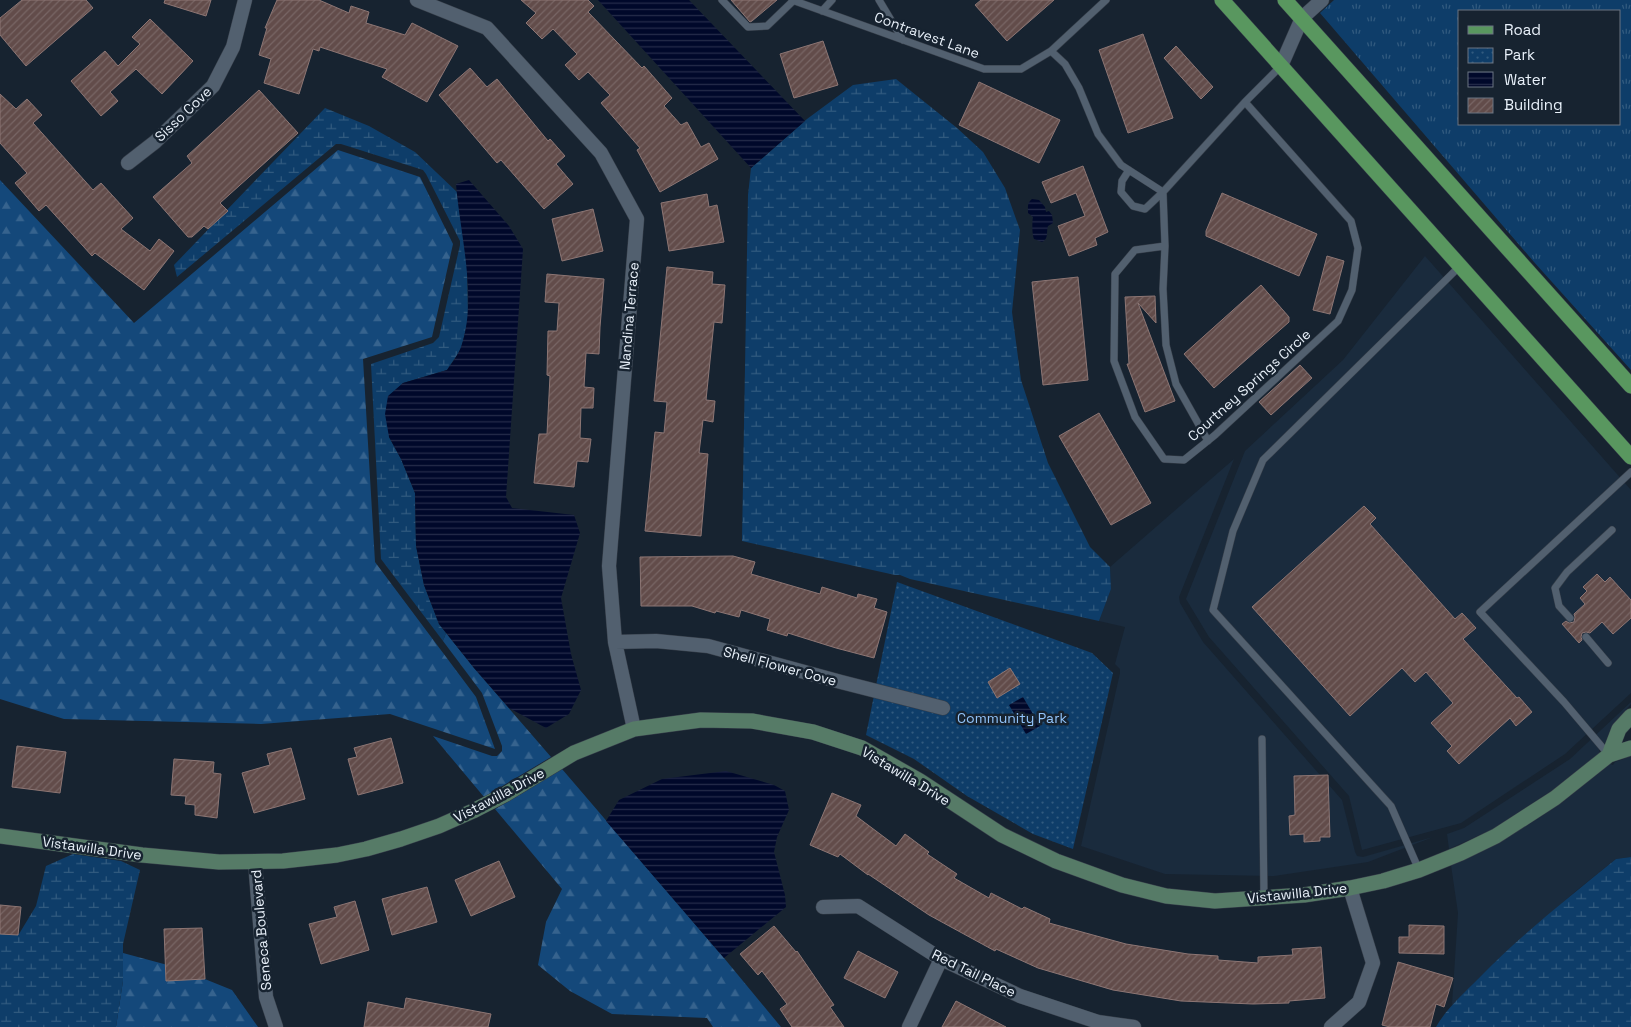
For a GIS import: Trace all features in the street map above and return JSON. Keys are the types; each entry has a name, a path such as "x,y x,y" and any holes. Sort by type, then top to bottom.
{"main road":[{"path":"1222,0 1631,457"},
{"path":"1285,0 1631,386"}],"street":[{"name":"Sisso Cove","path":"128,163 155,142 213,86 233,47 245,0"},
{"name":"Nandina Terrace","path":"417,0 487,28 601,153 637,220 609,566 615,642 634,729"},
{"path":"1281,66 1302,18 1322,0"},
{"name":"Shell Flower Cove","path":"615,642 656,641 708,646 943,708"},
{"path":"1609,755 1619,729 1631,716"},
{"name":"Vistawilla Drive","path":"0,836 161,857 219,862 283,861 337,855 366,849 439,826 506,794 574,752 634,729 701,720 752,722 813,732 862,748 920,782 1002,836 1056,861 1122,885 1166,896 1215,901 1304,895 1383,881 1419,870 1496,836 1555,798 1609,755 1631,748"},
{"name":"Seneca Boulevard","path":"255,862 266,997 276,1027"},
{"path":"1332,1027 1359,1002 1372,963 1350,888"},
{"name":"Red Tail Place","path":"822,907 858,906 941,959 1020,996 1098,1022 1134,1027"},
{"path":"909,1027 941,959"}],"lane":[{"name":"Contravest Lane","path":"722,0 748,27 767,26 793,1 984,69 1021,69 1051,51 1106,0"},
{"path":"822,11 832,0"},
{"path":"879,0 904,40"},
{"path":"1051,51 1065,64 1079,88 1098,134 1121,166 1163,192"},
{"path":"1129,170 1122,181 1121,192 1133,206 1145,209 1281,66"},
{"name":"Courtney Springs Circle","path":"1165,246 1135,250 1115,274 1114,361 1135,417 1164,459 1184,460 1338,321 1352,290 1358,248 1351,221 1245,102"},
{"path":"1163,192 1165,246 1163,289 1166,345 1176,384 1208,440"},
{"path":"1419,870 1388,801 1213,610 1232,531 1263,460 1460,266"},
{"path":"1609,755 1564,702 1480,612 1631,472"},
{"path":"1570,618 1559,606 1555,588 1567,572 1612,530"},
{"path":"1586,637 1608,663"},
{"path":"1262,739 1264,897"}],"shaded area":[{"path":"1425,256 1631,490 1631,693 1565,754 1461,823 1362,850 1349,796 1209,637 1186,599 1245,451 1343,360"},
{"path":"1234,459 1179,597 1180,603 1203,642 1342,800 1357,856 1363,857 1433,837 1368,862 1274,876 1165,874 1081,846 1120,673 1120,669 1115,664 1125,627 1099,621 1111,589 1110,567"},
{"path":"1631,702 1613,724 1603,749 1599,750 1600,753 1551,791 1493,829 1449,849 1447,834 1464,828 1570,759"},
{"path":"1631,756 1631,857 1616,859 1576,891 1495,962 1452,1005 1458,913 1451,865 1499,843 1560,804 1610,764 1613,765 1615,762"}],"green space":[{"path":"1334,0 1631,0 1631,370 1534,262 1320,13"},
{"path":"896,79 957,128 983,152 1005,188 1020,230 1012,312 1021,380 1048,463 1090,547 1110,567 1111,589 1099,621 742,541 748,195 751,168 807,119 853,85"},
{"path":"325,108 369,126 415,152 457,192 467,262 468,320 461,349 447,370 403,383 389,396 389,437 401,459 415,493 416,546 424,585 439,624 446,633 443,641 381,559 371,364 433,343 439,337 460,241 426,174 423,170 336,144 177,277 174,265"},
{"path":"338,150 420,177 453,244 432,337 363,359 375,562 476,697 495,749 390,714 261,724 64,719 0,699 0,180 134,323"},
{"name":"Community Park","path":"897,582 1092,653 1113,673 1073,849 1033,834 967,796 914,759 866,735"},
{"path":"446,633 551,757 484,797 433,736 492,756 497,756 502,751 502,746 482,693 443,641"},
{"path":"562,769 781,1027 713,1027 707,1018 612,1014 570,991 538,965 546,922 562,889 495,809"},
{"path":"73,854 121,861 140,870 123,944 123,981 116,1027 0,1027 0,933 19,934 36,906 46,866"},
{"path":"1631,857 1631,1027 1436,1027 1461,996 1528,931 1616,859"},
{"path":"123,953 175,967 232,990 258,1027 116,1027 123,981"}],"water":[{"path":"598,0 689,0 805,121 751,168"},
{"path":"469,180 509,226 523,249 506,497 512,508 574,515 580,533 561,598 571,654 581,690 569,714 546,728 509,708 439,624 424,585 416,546 415,493 401,459 389,437 385,414 388,396 403,383 447,370 461,347 466,329 468,288 456,184"},
{"path":"1032,199 1039,200 1045,207 1046,212 1049,211 1052,215 1053,223 1048,226 1046,237 1042,242 1033,237 1033,217 1028,213 1028,207"},
{"path":"1023,697 1040,726 1026,734 1009,705"},
{"path":"726,771 774,785 785,791 789,810 777,837 774,852 785,895 786,907 724,958 606,821 619,800 662,779"}],"building":[{"path":"22,0 86,0 93,8 26,66 0,35 0,18"},
{"path":"165,0 211,0 206,16 164,3"},
{"path":"277,0 319,0 349,13 351,6 369,12 366,23 405,35 412,23 458,46 427,102 382,77 387,69 320,47 319,51 313,49 299,94 264,83 271,59 259,55 267,28 265,28"},
{"path":"521,0 588,0 594,6 588,12 642,68 644,66 672,98 664,106 681,125 687,122 701,147 709,143 718,159 660,192 637,150 640,148 601,103 610,95 588,72 579,80 565,65 577,54 553,29 542,39 526,23 536,13"},
{"path":"731,0 777,0 750,22"},
{"path":"981,0 1054,0 1007,41 975,5"},
{"path":"150,19 193,61 162,94 136,69 110,92 118,101 101,116 71,81 105,51 118,66 140,44 132,37"},
{"path":"1143,34 1173,118 1128,133 1099,50"},
{"path":"823,41 838,85 794,98 780,54"},
{"path":"1176,46 1213,87 1201,99 1164,58"},
{"path":"470,68 487,87 497,79 548,141 550,139 565,156 556,164 573,184 544,209 501,160 497,163 439,95"},
{"path":"979,82 1060,120 1039,163 959,125"},
{"path":"259,90 298,133 220,203 228,211 208,229 204,226 192,237 188,237 153,197 192,163 187,156"},
{"path":"0,94 16,109 27,99 42,115 33,123 93,190 101,183 133,218 121,229 150,251 159,239 174,251 144,290 95,253 92,256 46,205 39,211 15,183 27,173 0,143"},
{"path":"1083,166 1108,232 1095,238 1097,245 1069,256 1058,226 1085,216 1076,193 1051,203 1042,182"},
{"path":"1222,193 1317,234 1299,276 1206,236 1206,231"},
{"path":"707,194 709,207 717,205 724,242 669,251 661,203"},
{"path":"593,209 603,251 562,261 552,219"},
{"path":"1327,256 1344,261 1330,314 1313,310"},
{"path":"667,267 713,272 712,284 725,285 722,323 714,322 706,400 715,401 713,422 703,420 699,453 708,454 701,536 645,531 655,432 664,433 667,402 654,401"},
{"path":"547,274 604,279 599,354 586,353 584,387 594,388 593,408 581,408 580,438 591,439 588,462 577,461 574,487 534,483 539,434 547,434 550,376 547,375 548,331 557,331 559,303 545,302"},
{"path":"1078,277 1088,380 1043,385 1032,282"},
{"path":"1261,285 1289,317 1289,322 1214,388 1184,354"},
{"path":"1155,296 1156,323 1138,303 1175,401 1145,412 1127,364 1129,364 1125,297"},
{"path":"1300,365 1312,378 1271,415 1259,402"},
{"path":"1099,413 1151,503 1111,525 1059,436"},
{"path":"1364,506 1376,518 1370,524 1455,619 1462,613 1476,628 1463,639 1532,712 1516,726 1510,718 1459,764 1447,751 1452,746 1431,723 1453,703 1426,672 1415,682 1402,668 1350,716 1252,607"},
{"path":"733,556 755,562 751,574 820,594 822,587 857,598 858,594 877,599 874,608 887,612 874,658 788,633 787,636 767,630 770,619 741,610 739,617 716,611 715,613 692,606 641,606 640,557"},
{"path":"1597,574 1605,582 1610,577 1631,600 1631,618 1613,634 1602,622 1590,633 1582,633 1582,640 1579,643 1562,624 1566,621 1569,623 1574,622 1574,614 1585,604 1580,598 1587,591 1583,587"},
{"path":"1010,668 1020,684 997,698 988,682"},
{"path":"391,738 403,783 358,795 348,759 357,757 354,748"},
{"path":"17,746 66,752 60,793 12,787"},
{"path":"291,748 305,799 254,813 242,773 270,765 267,754"},
{"path":"174,759 214,762 213,773 221,774 217,818 195,815 195,805 185,804 186,796 171,795"},
{"path":"1328,775 1330,837 1320,837 1320,841 1304,842 1304,834 1290,835 1289,816 1295,815 1294,776"},
{"path":"832,793 861,805 856,816 896,846 905,834 929,852 927,854 957,874 954,878 989,898 991,893 1022,909 1024,907 1050,919 1049,923 1126,944 1188,954 1218,956 1218,960 1258,963 1258,957 1293,955 1292,949 1321,947 1325,998 1289,1001 1289,1003 1253,1004 1181,1001 1113,990 1038,968 996,949 995,951 929,915 840,854 838,857 810,845"},
{"path":"499,861 515,897 471,916 455,880"},
{"path":"427,887 437,922 392,935 382,899"},
{"path":"355,901 369,950 321,964 309,924 337,917 334,907"},
{"path":"0,905 21,907 18,935 0,934"},
{"path":"1409,925 1444,926 1444,954 1399,953 1399,937 1409,937"},
{"path":"774,926 797,951 834,1005 830,1007 844,1027 792,1027 780,1009 787,1004 762,971 758,975 740,954"},
{"path":"202,928 205,979 166,981 164,929"},
{"path":"858,951 898,972 885,998 844,978"},
{"path":"1398,962 1453,978 1444,1007 1436,1004 1430,1027 1390,1027 1382,1025"},
{"path":"406,998 491,1014 488,1027 364,1027 368,1002 404,1009"},
{"path":"956,1001 1006,1027 942,1027"}]}
